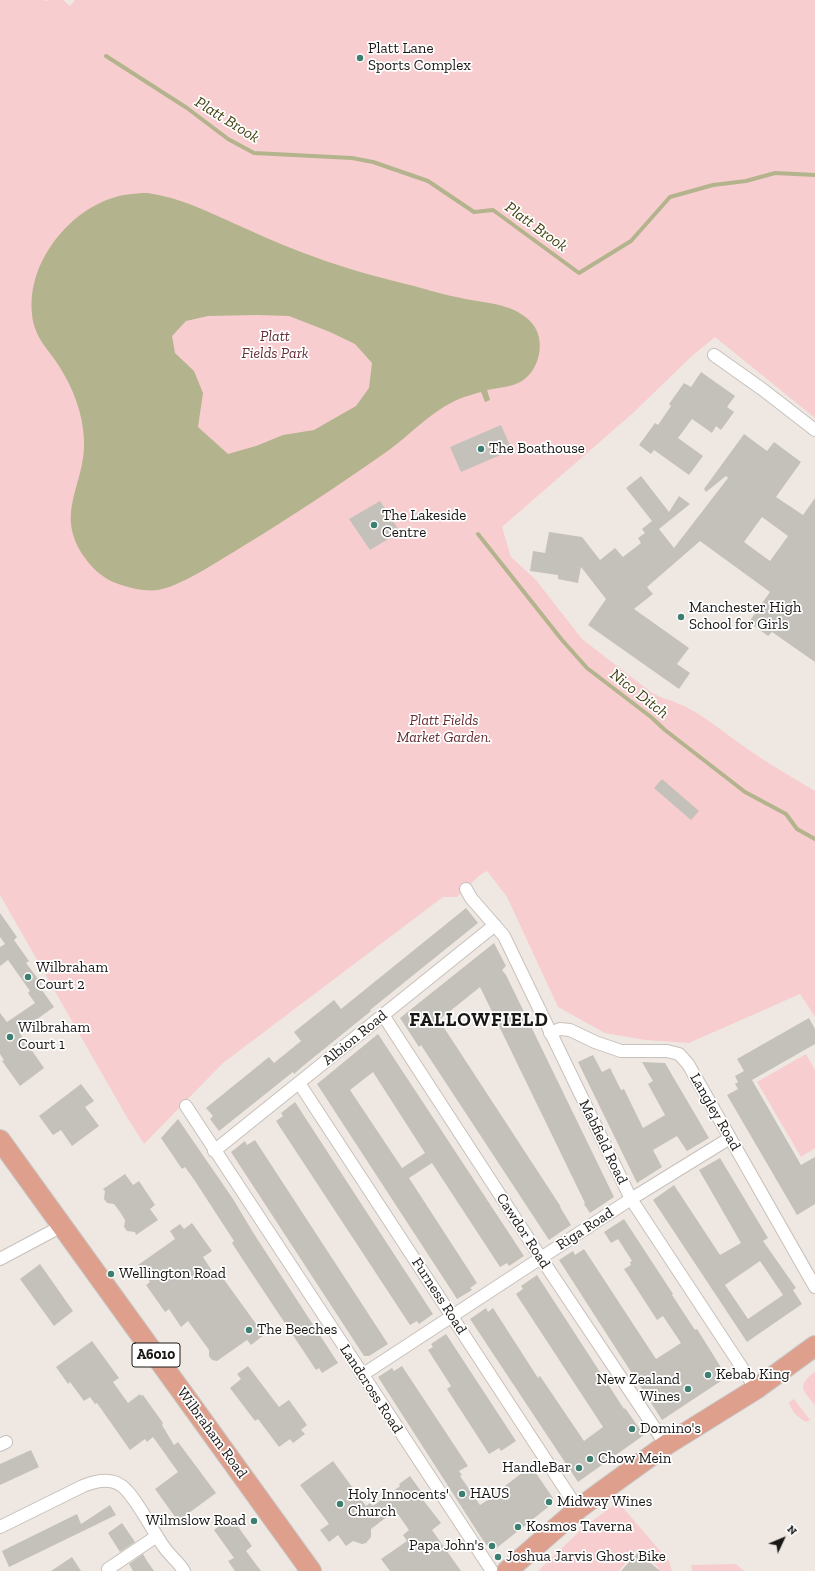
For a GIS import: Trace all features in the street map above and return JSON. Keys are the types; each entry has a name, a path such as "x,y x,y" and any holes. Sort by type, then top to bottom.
{"highway":[{"name":"Wilbraham Road","path":"0,1140 310,1571"},
{"path":"507,1571 578,1509 666,1445 756,1389 815,1346"}],"street":[{"path":"714,355 762,389 815,430"},
{"name":"Mabfield Road","path":"466,889 471,898 495,925 508,943 631,1199 756,1389"},
{"name":"Albion Road","path":"214,1151 495,925"},
{"name":"Cawdor Road","path":"383,1015 541,1258 666,1445"},
{"name":"Langley Road","path":"550,1033 560,1029 570,1030 595,1042 621,1051 666,1051 679,1054 688,1064 815,1288"},
{"name":"Furness Road","path":"299,1083 578,1509"},
{"name":"Landcross Road","path":"186,1106 214,1151 492,1571"},
{"name":"Riga Road","path":"362,1375 631,1199 730,1138"},
{"path":"0,1259 62,1226"},
{"path":"0,1527 94,1481 106,1480 121,1486 131,1496 165,1549 177,1560 184,1571"},
{"path":"108,1569 157,1536"}],"green space":[{"name":"Platt Fields Park","path":"0,0 63,0 70,6 75,0 815,0 815,418 715,337 692,356 633,413 502,527 511,557 536,580 582,639 652,693 695,712 744,747 815,791 815,1017 800,994 689,1043 645,1040 605,1033 558,1007 507,897 487,871 479,876 457,897 443,897 223,1063 144,1144 125,1114 0,895"},
{"path":"806,1054 815,1070 815,1148 801,1157 757,1082"},
{"path":"815,1372 815,1405 807,1396 803,1388 803,1384"},
{"path":"794,1399 810,1420 806,1422 797,1416 793,1411 789,1402"},
{"path":"618,1502 669,1561 672,1571 658,1571 658,1567 639,1550 636,1550 619,1571 538,1571 584,1527"},
{"path":"736,1564 744,1571 692,1571 691,1565"}],"shaded area":[{"path":"148,193 191,204 283,245 343,267 443,294 497,304 514,310 529,320 535,327 538,335 540,343 539,352 534,369 528,376 518,383 487,390 490,400 485,402 481,392 459,399 440,409 389,450 331,490 252,541 186,580 158,590 135,589 113,582 94,569 85,558 76,542 72,527 71,513 83,456 84,440 82,420 69,383 35,328 32,309 33,289 38,271 47,253 58,237 72,222 87,210 109,199 131,194","holes":["208,316 289,316 330,332 355,344 372,363 369,388 356,406 314,430 283,435 256,446 228,454 198,427 203,393 194,371 175,353 172,336 186,321"]}],"building":[{"path":"701,372 735,396 727,407 734,412 721,430 716,426 712,433 692,419 678,438 703,456 689,475 654,450 651,454 639,445 655,423 658,425 671,406 669,404 684,383 691,387"},
{"name":"The Boathouse","path":"501,425 512,450 461,472 450,447"},
{"path":"744,434 767,451 774,442 801,462 776,497 803,515 815,498 815,662 772,632 768,636 749,622 770,592 700,541 647,587 653,594 634,609 689,648 677,664 690,673 679,689 588,625 606,599 581,567 578,583 558,579 558,575 530,571 533,551 545,553 549,532 582,537 600,560 615,548 623,557 641,543 638,538 645,533 642,529 652,521 626,488 641,476 669,512 679,496 690,504 659,529 674,548 728,478 726,476 706,492 704,489","holes":["762,517 788,536 770,561 744,542"]},
{"name":"The Lakeside Centre","path":"380,501 400,532 370,550 349,519"},
{"path":"662,779 699,811 691,820 654,788"},
{"path":"466,908 478,923 370,1010 371,1011 294,1074 293,1072 219,1131 210,1119 213,1116 206,1108 269,1057 274,1063 301,1041 294,1032 334,1000 341,1009"},
{"path":"0,913 17,937 14,940 29,961 26,963 42,984 39,986 54,1007 19,1032 44,1068 20,1086 2,1061 4,1060 0,1054 0,1013 7,1022 35,1003 28,993 30,991 8,960 0,966 0,947 5,944 0,937"},
{"path":"494,943 506,966 502,970 506,975 614,1197 590,1213 584,1204 585,1203 480,987 439,1020 561,1207 571,1225 549,1240 421,1045 419,1047 400,1018"},
{"path":"809,1018 815,1029 815,1044 752,1080 801,1165 815,1157 815,1204 797,1215 727,1095 738,1089 735,1084 738,1082 735,1076 744,1071 737,1059"},
{"path":"378,1034 524,1256 509,1266 507,1263 500,1267 432,1163 409,1178 477,1283 470,1288 472,1290 457,1299 317,1084","holes":["373,1072 425,1153 402,1168 350,1090"]},
{"path":"593,1055 602,1072 610,1068 621,1090 624,1089 643,1128 665,1115 648,1084 653,1081 642,1062 665,1063 709,1138 687,1151 677,1136 653,1150 662,1167 637,1183 578,1062"},
{"path":"81,1084 94,1101 85,1107 99,1126 72,1146 61,1130 53,1135 39,1116"},
{"path":"295,1102 433,1314 419,1324 417,1321 410,1325 276,1121 283,1116 281,1113"},
{"path":"178,1119 233,1199 338,1363 322,1373 319,1368 316,1370 243,1260 232,1243 234,1241 195,1181 185,1167 182,1169 161,1138"},
{"path":"255,1140 388,1344 369,1356 364,1356 231,1152 245,1141 247,1145"},
{"path":"720,1158 768,1238 763,1241 796,1288 793,1290 802,1304 747,1342 653,1200 674,1185 720,1255 741,1243 699,1170","holes":["760,1261 783,1295 748,1319 725,1285"]},
{"path":"125,1174 133,1185 139,1181 155,1205 150,1209 158,1220 136,1235 135,1232 127,1231 124,1227 125,1220 114,1204 107,1203 104,1199 105,1191 103,1189"},
{"path":"624,1219 673,1294 672,1295 695,1330 697,1329 727,1377 662,1420 559,1260 573,1251 575,1255 584,1249 656,1359 681,1343 663,1316 657,1320 624,1269 631,1265 630,1262 632,1261 618,1239 611,1243 604,1232"},
{"path":"192,1223 212,1251 203,1257 216,1277 220,1274 264,1335 251,1345 247,1340 217,1361 212,1360 209,1356 209,1350 188,1321 181,1327 169,1309 165,1312 146,1285 150,1282 138,1265 175,1239 170,1231 180,1224 184,1229"},
{"path":"40,1264 73,1311 54,1326 20,1279"},
{"path":"537,1275 624,1409 625,1408 644,1435 578,1482 470,1319 486,1308 488,1312 493,1308 538,1378 540,1376 584,1441 603,1427 516,1294 523,1289 521,1286"},
{"path":"446,1334 516,1441 501,1451 499,1448 489,1454 447,1389 451,1386 428,1350 433,1347 431,1344"},
{"path":"92,1341 119,1378 113,1382 128,1403 140,1394 141,1396 143,1395 163,1423 162,1425 174,1445 178,1442 216,1493 178,1521 155,1489 178,1472 153,1437 147,1442 145,1439 130,1450 97,1403 95,1404 90,1397 84,1401 70,1382 68,1384 56,1367"},
{"path":"248,1366 279,1407 289,1400 307,1425 301,1430 305,1434 293,1443 290,1439 279,1447 258,1419 255,1421 230,1388 241,1379 237,1374"},
{"path":"402,1366 468,1466 459,1471 462,1475 460,1476 480,1505 502,1491 501,1489 531,1466 553,1498 552,1504 494,1550 489,1549 378,1377 392,1368 394,1371"},
{"path":"31,1450 39,1467 0,1485 0,1464"},
{"path":"333,1461 366,1506 370,1503 373,1506 400,1486 399,1484 410,1476 423,1494 420,1496 441,1523 432,1530 461,1571 390,1571 381,1559 407,1541 403,1535 409,1530 397,1513 390,1518 388,1516 371,1529 371,1537 366,1543 362,1544 353,1541 346,1546 338,1535 329,1542 320,1530 329,1524 300,1485"},
{"path":"110,1505 116,1515 9,1567 2,1551 77,1514 81,1524"},
{"path":"231,1517 252,1546 246,1551 261,1571 235,1571 228,1561 234,1558 214,1530"},
{"path":"122,1523 135,1542 120,1552 108,1533"},
{"path":"638,1552 660,1571 621,1571"},
{"path":"143,1554 154,1571 133,1571 129,1564"},
{"path":"72,1557 81,1571 51,1571"}],"waterway":[{"name":"Platt Brook","path":"106,56 187,108 228,139 254,153 352,158 373,162 428,181 474,212 493,210 579,273 631,241 670,197 713,185 746,181 775,173 815,175"},
{"name":"Nico Ditch","path":"478,534 562,640 587,668 745,792 786,814 797,829 815,839"}],"place":[{"name":"Platt Lane Sports Complex","path":"360,58"},
{"name":"The Boathouse","path":"481,449"},
{"name":"The Lakeside Centre","path":"374,525"},
{"name":"Manchester High School for Girls","path":"681,617"},
{"name":"Wilbraham Court 2","path":"28,977"},
{"name":"Wilbraham Court 1","path":"10,1037"},
{"name":"Wellington Road","path":"111,1274"},
{"name":"The Beeches","path":"249,1330"},
{"name":"Kebab King","path":"708,1375"},
{"name":"New Zealand Wines","path":"688,1389"},
{"name":"Domino's","path":"632,1429"},
{"name":"Chow Mein","path":"590,1459"},
{"name":"HandleBar","path":"579,1468"},
{"name":"HAUS","path":"462,1494"},
{"name":"Midway Wines","path":"549,1502"},
{"name":"Holy Innocents' Church","path":"340,1504"},
{"name":"Wilmslow Road","path":"254,1521"},
{"name":"Kosmos Taverna","path":"518,1527"},
{"name":"Papa John's","path":"492,1546"},
{"name":"Joshua Jarvis Ghost Bike","path":"498,1557"}],"district":[{"name":"FALLOWFIELD","path":"479,1021"}],"park label":[{"name":"Platt Fields Market Garden.","path":"444,730"}]}
